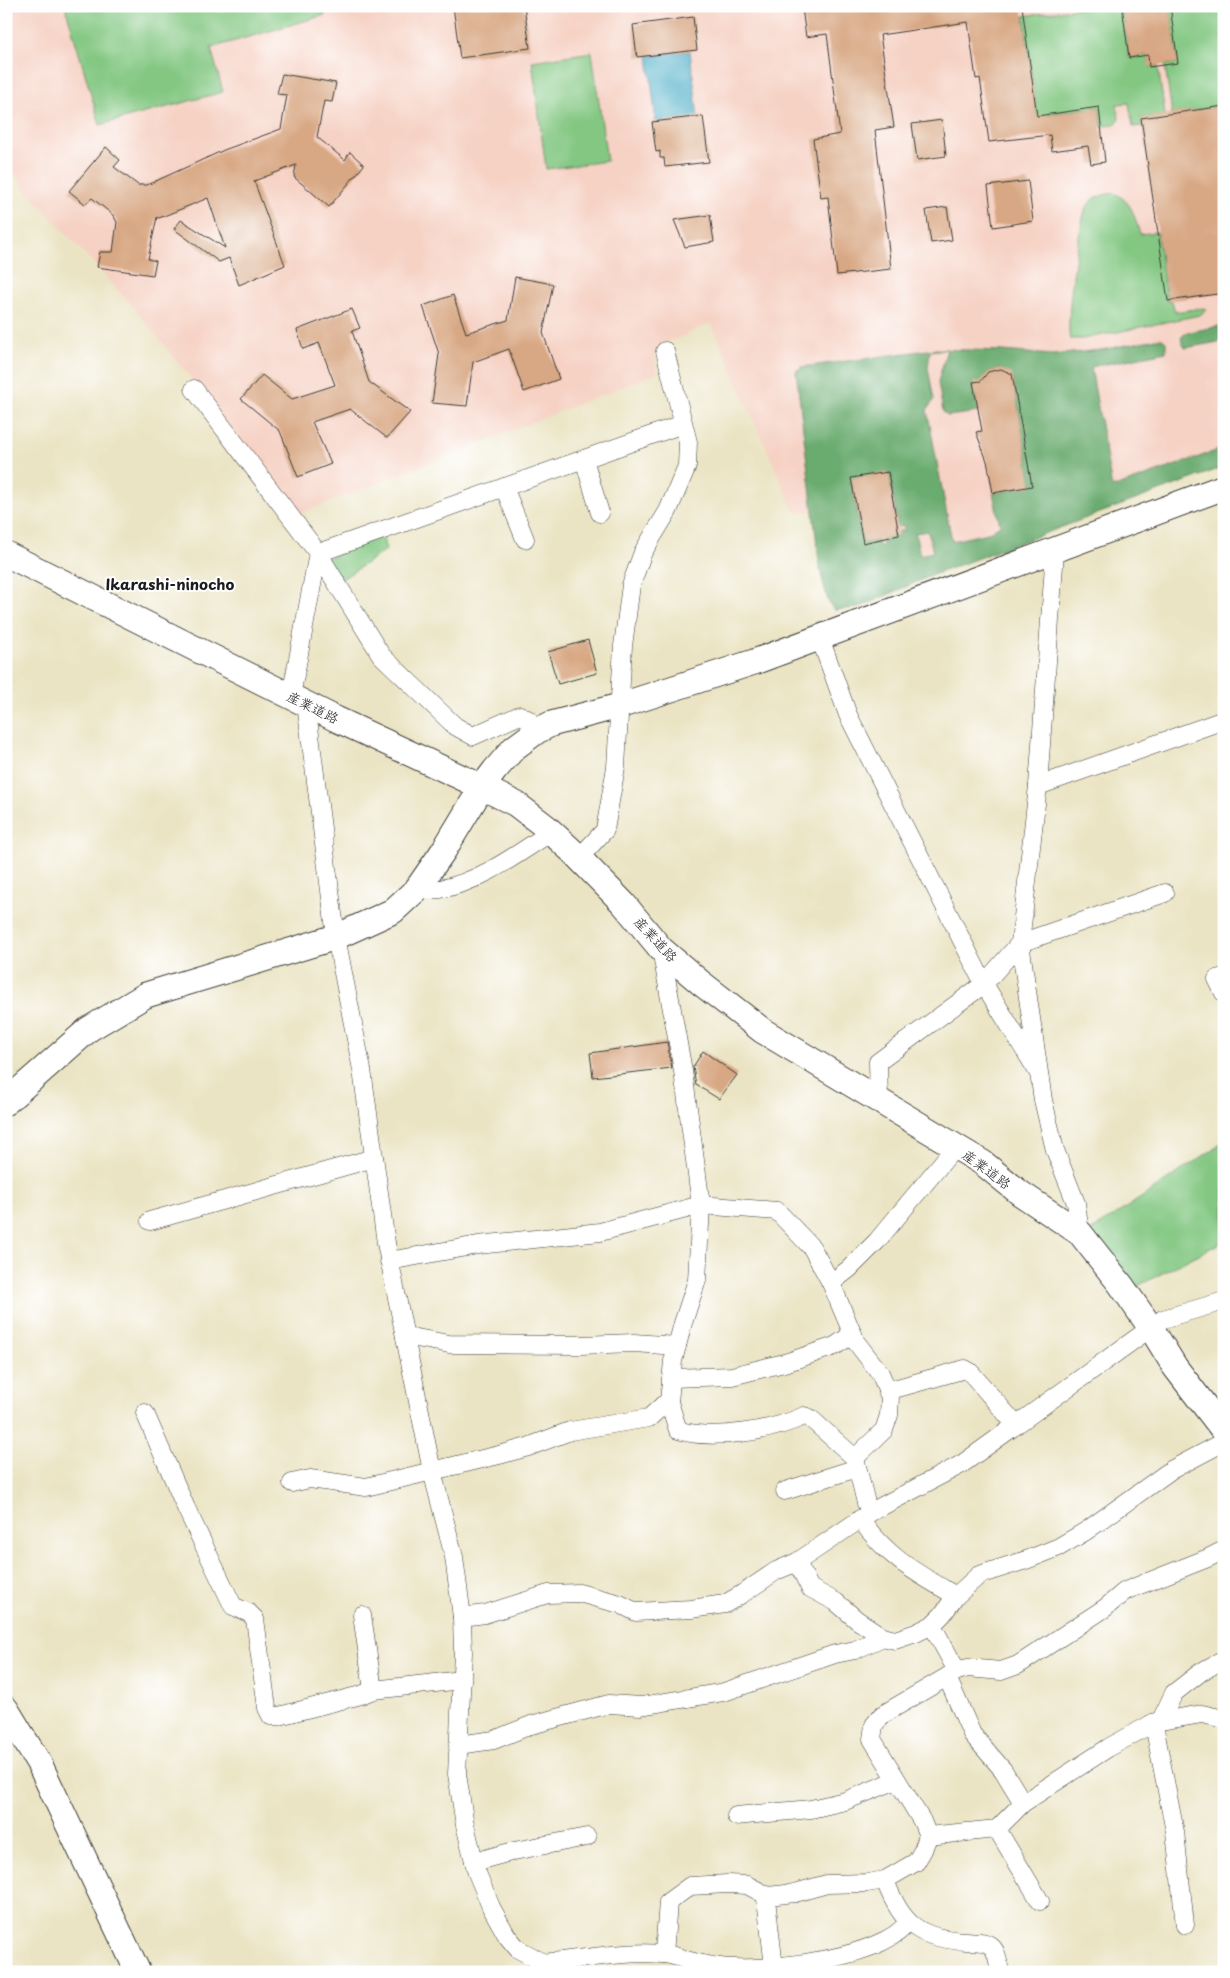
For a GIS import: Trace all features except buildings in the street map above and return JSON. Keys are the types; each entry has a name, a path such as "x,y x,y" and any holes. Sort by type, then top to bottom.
{"street":[{"path":"579,858 605,830 616,767 623,646 631,585 643,552 668,511 687,466 688,442 665,351"},
{"path":"194,389 318,553 381,655 455,726 473,736 520,715 528,720 533,734"},
{"path":"318,553 683,424"},
{"path":"584,459 600,513"},
{"path":"504,487 525,539"},
{"path":"6,1102 89,1029 146,995 336,937 393,911 417,888 444,850 482,787 514,748 551,724 619,706 754,662 1224,488"},
{"path":"1055,551 1038,786 1020,943 1043,1100 1055,1150 1076,1203 1080,1233"},
{"path":"318,553 298,700 336,937 362,1070 389,1261 432,1470 454,1557 462,1617 462,1680 458,1774 465,1825 474,1862 491,1906 506,1936 518,1949 546,1968 621,1954 664,1954 709,1965 775,1970 838,1957 865,1948 892,1937 903,1930 908,1922"},
{"name":"産業道路","path":"6,554 298,700 516,804 551,832 579,858 623,903 662,949 700,983 763,1031 956,1146 982,1163 1020,1193 1080,1233 1121,1285 1175,1367 1224,1431"},
{"path":"820,638 848,715 984,984 1038,1072"},
{"path":"1038,786 1224,720"},
{"path":"417,888 438,890 460,884 500,864 551,832"},
{"path":"879,1100 878,1062 984,984 1020,943 1165,893"},
{"path":"662,949 683,1071 701,1205 697,1280 677,1346 671,1378 669,1402 678,1430 688,1433 716,1434 760,1430 804,1416 810,1418 856,1463 866,1503 865,1516 872,1536 887,1552 912,1571 956,1596"},
{"path":"1224,977 1217,980 1224,993"},
{"path":"831,1283 877,1241 956,1146"},
{"path":"150,1221 374,1158"},
{"path":"389,1261 478,1246 600,1232 701,1205 777,1211 812,1248 831,1283 856,1342 880,1373 890,1396 889,1415 884,1430 856,1463 785,1491"},
{"path":"462,1617 485,1614 548,1594 578,1593 620,1604 636,1612 725,1604 776,1571 797,1562 865,1516 962,1464 1163,1319 1224,1302"},
{"path":"671,1378 732,1376 788,1362 836,1346 853,1334"},
{"path":"405,1337 448,1344 580,1345 634,1343 677,1346"},
{"path":"888,1391 965,1369 970,1372 1016,1425"},
{"path":"292,1483 310,1479 366,1487 528,1447 570,1430 649,1418 669,1402"},
{"path":"144,1413 186,1508 233,1606 249,1613 255,1619 267,1708 271,1716 279,1716 361,1695 373,1690 462,1680"},
{"path":"797,1562 810,1588 836,1602 857,1620 883,1637 895,1640 932,1625 956,1596 979,1575 1029,1559 1066,1543 1086,1531 1171,1470 1224,1442"},
{"path":"664,1954 668,1902 690,1886 747,1885 768,1896 795,1893 827,1884 867,1883 885,1880 916,1862 924,1850 928,1836 922,1821 872,1739 874,1726 882,1715 952,1674 968,1668 1001,1671 1018,1665 1105,1608 1125,1591 1224,1550"},
{"path":"362,1615 373,1690"},
{"path":"932,1625 952,1674 972,1734 1003,1770 1024,1803"},
{"path":"458,1745 494,1740 531,1725 609,1704 641,1706 724,1692 835,1654 855,1650 883,1637"},
{"path":"1185,1925 1175,1832 1155,1730 1156,1722 1174,1693 1201,1672 1224,1658"},
{"path":"6,1709 40,1765 138,1972"},
{"path":"928,1836 997,1829 1024,1803 1108,1748 1156,1722 1202,1714 1224,1719"},
{"path":"736,1816 810,1809 844,1801 897,1780"},
{"path":"997,1829 1040,1901"},
{"path":"474,1862 514,1851 587,1837"},
{"path":"885,1880 903,1916 920,1932 942,1939 985,1942 996,1953 1000,1972"},
{"path":"768,1896 766,1899 775,1970"}],"shaded area":[{"path":"6,6 1224,6 1224,467 930,576 858,608 834,610 828,601 820,570 813,511 799,513 794,511 711,323 654,349 657,373 299,514 136,310 27,191 6,163"}],"green space":[{"path":"65,6 322,6 325,15 211,48 223,92 100,125"},
{"path":"1092,6 1122,6 1129,58 1148,55 1150,67 1158,66 1165,115 1141,118 1142,126 1133,127 1129,103 1117,104 1119,119 1115,125 1102,126 1099,107 1048,114 1038,123 1024,16"},
{"path":"1170,6 1224,6 1224,106 1172,114 1165,65 1178,63"},
{"path":"592,52 607,161 546,169 532,61"},
{"path":"1114,193 1129,205 1140,234 1157,232 1167,301 1172,301 1175,312 1207,309 1200,315 1083,339 1070,339 1069,313 1071,294 1080,230 1084,215 1087,206 1093,200 1102,195"},
{"path":"1224,325 1224,341 1185,348 1182,343 1181,338 1185,333"},
{"path":"1161,338 1166,342 1166,352 1091,367 1112,488 1224,448 1224,467 930,576 858,608 834,610 828,601 820,570 796,371 802,367 945,349 930,351 928,368 934,399 927,410 952,541 988,533 1000,525 993,493 1032,486 1012,375 1001,369 988,372 986,374 988,380 973,383 979,412 947,416 943,412 938,382 947,349 1053,355 1101,350","holes":["888,472 889,477 893,477 890,479 898,527 904,526 905,530 899,531 899,535 881,538 883,546 880,547 877,541 863,543 851,479","928,531 933,552 920,555 915,533"]},
{"path":"382,535 386,550 339,581 325,559"},
{"path":"1224,1142 1224,1241 1130,1290 1087,1234"}],"water":[{"path":"690,51 698,117 656,122 648,56"}],"district":[{"name":"Ikarashi-ninocho","path":"170,583"}]}
